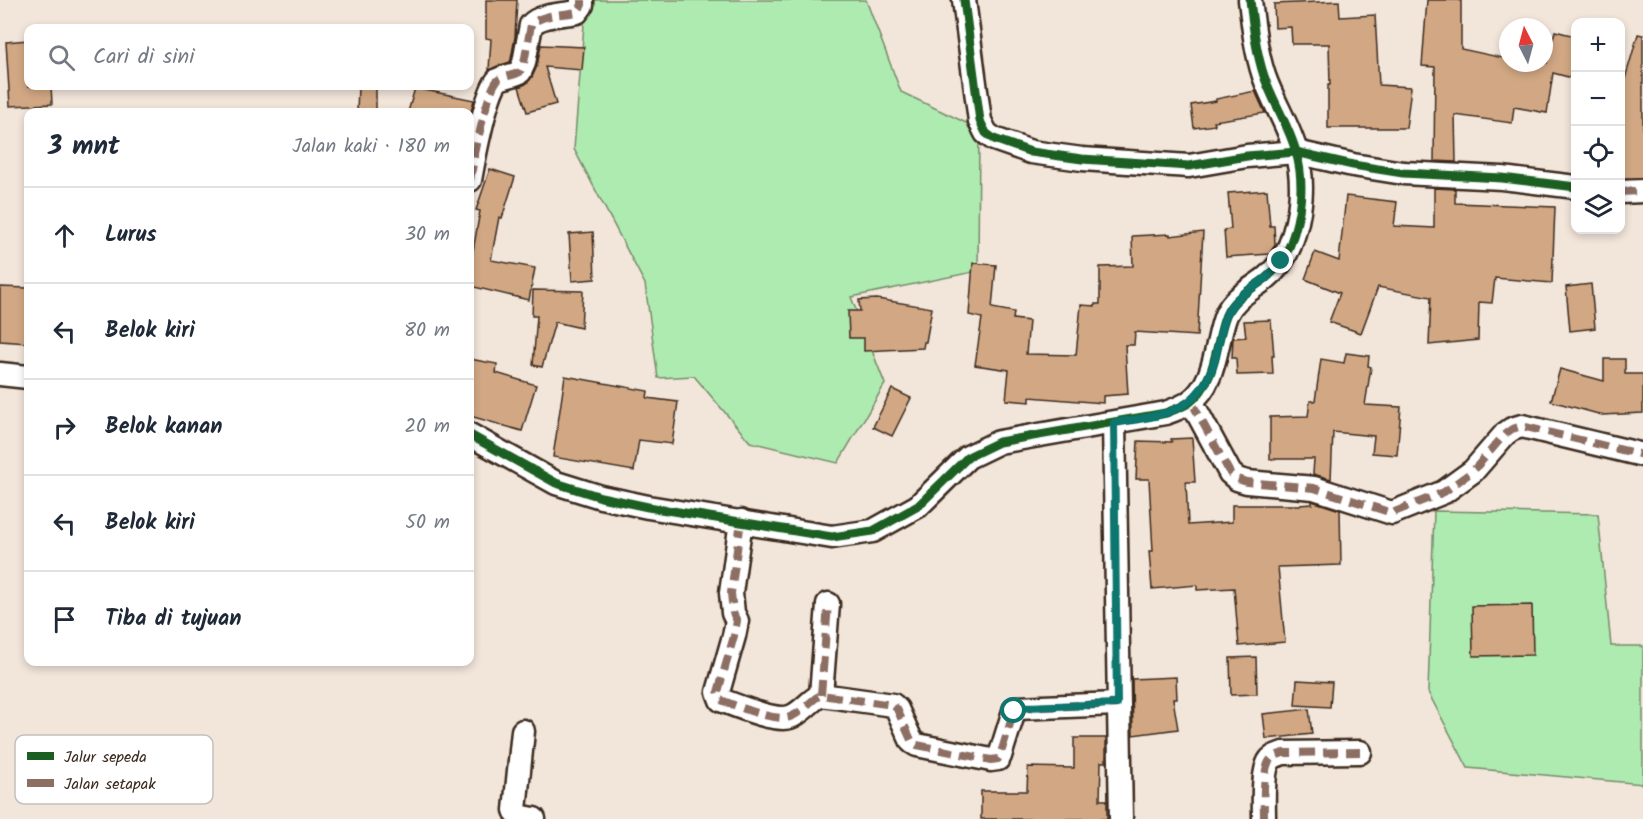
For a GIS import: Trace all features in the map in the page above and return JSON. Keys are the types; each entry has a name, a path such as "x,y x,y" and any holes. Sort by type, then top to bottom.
{"street":[{"path":"474,163 494,85 498,80 520,72 524,63 531,25 535,20 542,18 577,12 582,5 582,0"},
{"path":"964,0 980,121 986,133 994,139 1031,152 1082,159 1189,166 1247,156 1296,152 1403,173 1502,178 1571,187"},
{"path":"474,437 556,483 601,496 648,507 832,537 873,531 918,506 968,457 999,442 1166,413 1191,402 1203,388 1214,362 1227,314 1233,304 1249,289 1266,278 1281,261 1289,246 1297,221 1302,190 1296,152 1264,76 1250,0"},
{"path":"1625,192 1643,191"},
{"path":"0,374 24,377"},
{"path":"1191,402 1230,473 1237,479 1247,483 1314,488 1392,513 1443,492 1473,471 1505,434 1522,426 1643,454"},
{"path":"1114,423 1117,704 1121,819"},
{"path":"741,521 731,592 736,621 718,692 721,700 757,713 784,718 794,715 821,695 893,705 912,742 917,745 991,760 998,759 1000,756 1014,711 1017,708 1117,704"},
{"path":"821,695 828,604"},
{"path":"523,731 515,810 518,816 534,819"},
{"path":"1264,819 1266,771 1268,762 1274,756 1289,753 1360,752"}],"green space":[{"path":"586,0 866,0 901,92 979,129 978,271 851,297 885,384 838,463 750,442 694,376 658,378 645,284 574,149"},
{"path":"1434,511 1598,514 1611,646 1643,646 1643,784 1468,768 1428,692"}],"building":[{"path":"486,0 517,0 515,37 510,62 489,70 491,39 486,38"},
{"path":"1427,0 1461,0 1461,49 1499,57 1499,72 1553,72 1555,31 1571,35 1571,78 1553,73 1547,113 1514,107 1512,123 1455,115 1456,162 1434,161 1435,67 1422,66"},
{"path":"1339,1 1340,17 1375,15 1379,85 1411,87 1406,128 1328,128 1329,44 1292,44 1291,27 1275,28 1274,4"},
{"path":"1638,34 1643,35 1643,178 1625,178 1625,79"},
{"path":"24,40 24,90 51,90 52,104 10,106 6,42"},
{"path":"541,45 584,47 582,70 545,67 556,104 527,112 519,87 526,84 532,77 537,66"},
{"path":"358,90 376,90 376,108 357,108"},
{"path":"414,90 474,100 472,108 409,108"},
{"path":"1255,91 1265,113 1214,121 1215,125 1194,128 1191,105"},
{"path":"490,169 515,177 502,218 499,217 491,260 535,268 529,300 474,287 474,245 480,211 476,210"},
{"path":"1434,188 1455,189 1455,203 1555,207 1552,283 1495,278 1492,303 1479,302 1478,340 1429,345 1431,297 1378,287 1361,333 1329,322 1340,293 1305,279 1315,252 1339,261 1346,196 1397,202 1394,226 1434,228"},
{"path":"1267,190 1270,226 1274,226 1275,245 1270,254 1226,257 1224,230 1231,229 1228,193"},
{"path":"593,232 595,279 572,281 569,234"},
{"path":"1203,232 1197,336 1135,332 1134,345 1125,345 1128,394 1103,396 1103,403 1030,397 1030,402 1006,400 1009,370 975,365 982,318 969,315 973,263 996,265 992,308 1014,312 1013,319 1029,321 1026,354 1076,355 1081,305 1100,304 1100,267 1133,266 1132,236 1170,234 1170,236"},
{"path":"1591,284 1595,328 1570,331 1566,287"},
{"path":"0,287 24,288 24,343 0,341"},
{"path":"533,290 583,291 581,328 555,322 542,367 533,365 537,316 532,316"},
{"path":"877,299 932,308 923,348 864,351 864,338 849,338 848,311 860,311 859,300"},
{"path":"1271,320 1273,374 1237,375 1236,358 1232,358 1233,338 1246,337 1244,321"},
{"path":"1346,353 1369,356 1368,366 1371,367 1365,405 1401,407 1397,455 1372,453 1374,436 1333,432 1331,479 1313,474 1314,459 1270,459 1270,417 1308,416 1310,401 1315,401 1321,359 1344,363"},
{"path":"1604,359 1625,359 1625,374 1643,374 1643,413 1602,415 1551,401 1560,369 1604,381"},
{"path":"474,360 497,364 496,373 536,385 522,431 474,417"},
{"path":"565,376 648,391 647,398 678,402 672,444 639,440 634,471 553,457"},
{"path":"892,389 911,398 892,436 873,427"},
{"path":"1192,438 1195,482 1186,482 1188,525 1232,522 1232,505 1299,505 1312,504 1312,501 1340,510 1341,565 1278,567 1285,642 1239,646 1234,588 1197,590 1197,585 1152,589 1149,551 1153,551 1149,479 1136,479 1138,441 1172,442 1171,439"},
{"path":"1532,605 1533,655 1473,656 1472,606"},
{"path":"1256,657 1257,694 1231,695 1230,658"},
{"path":"1176,677 1177,699 1173,699 1178,729 1133,735 1132,679"},
{"path":"1297,680 1332,682 1330,707 1295,705"},
{"path":"1309,709 1312,734 1266,739 1263,714"},
{"path":"1074,738 1106,738 1106,762 1101,762 1100,800 1107,800 1107,819 981,819 981,791 1027,791 1028,767 1074,768"}],"marked path":[{"path":"474,161 489,97 498,80 520,72 524,63 531,25 546,17 577,12 582,5 582,0"},
{"path":"1625,192 1643,191"},
{"path":"1191,401 1230,473 1237,479 1247,482 1314,488 1392,513 1444,492 1473,471 1505,434 1522,426 1643,455"},
{"path":"741,521 731,593 733,613 737,621 718,692 721,700 756,713 783,718 794,715 821,695 893,705 912,742 917,745 991,760 998,759 1000,756 1014,711 1017,708 1117,704"},
{"path":"821,695 828,604"},
{"path":"1264,819 1264,788 1267,765 1270,760 1283,753 1360,752"}],"cycle path":[{"path":"964,0 980,121 986,133 994,139 1031,152 1082,159 1189,166 1247,156 1296,152 1403,173 1502,178 1571,186"},
{"path":"474,437 556,483 601,497 648,507 832,537 873,531 918,506 968,457 999,442 1166,413 1187,404 1199,394 1210,373 1222,326 1229,309 1238,299 1270,275 1280,263 1290,245 1299,211 1301,187 1299,163 1261,67 1250,0"}],"route":[{"path":"1014,711 1017,708 1026,707 1117,704 1114,423 1166,413 1191,402 1203,388 1214,362 1227,314 1233,304 1249,289 1266,278 1281,261"}]}
